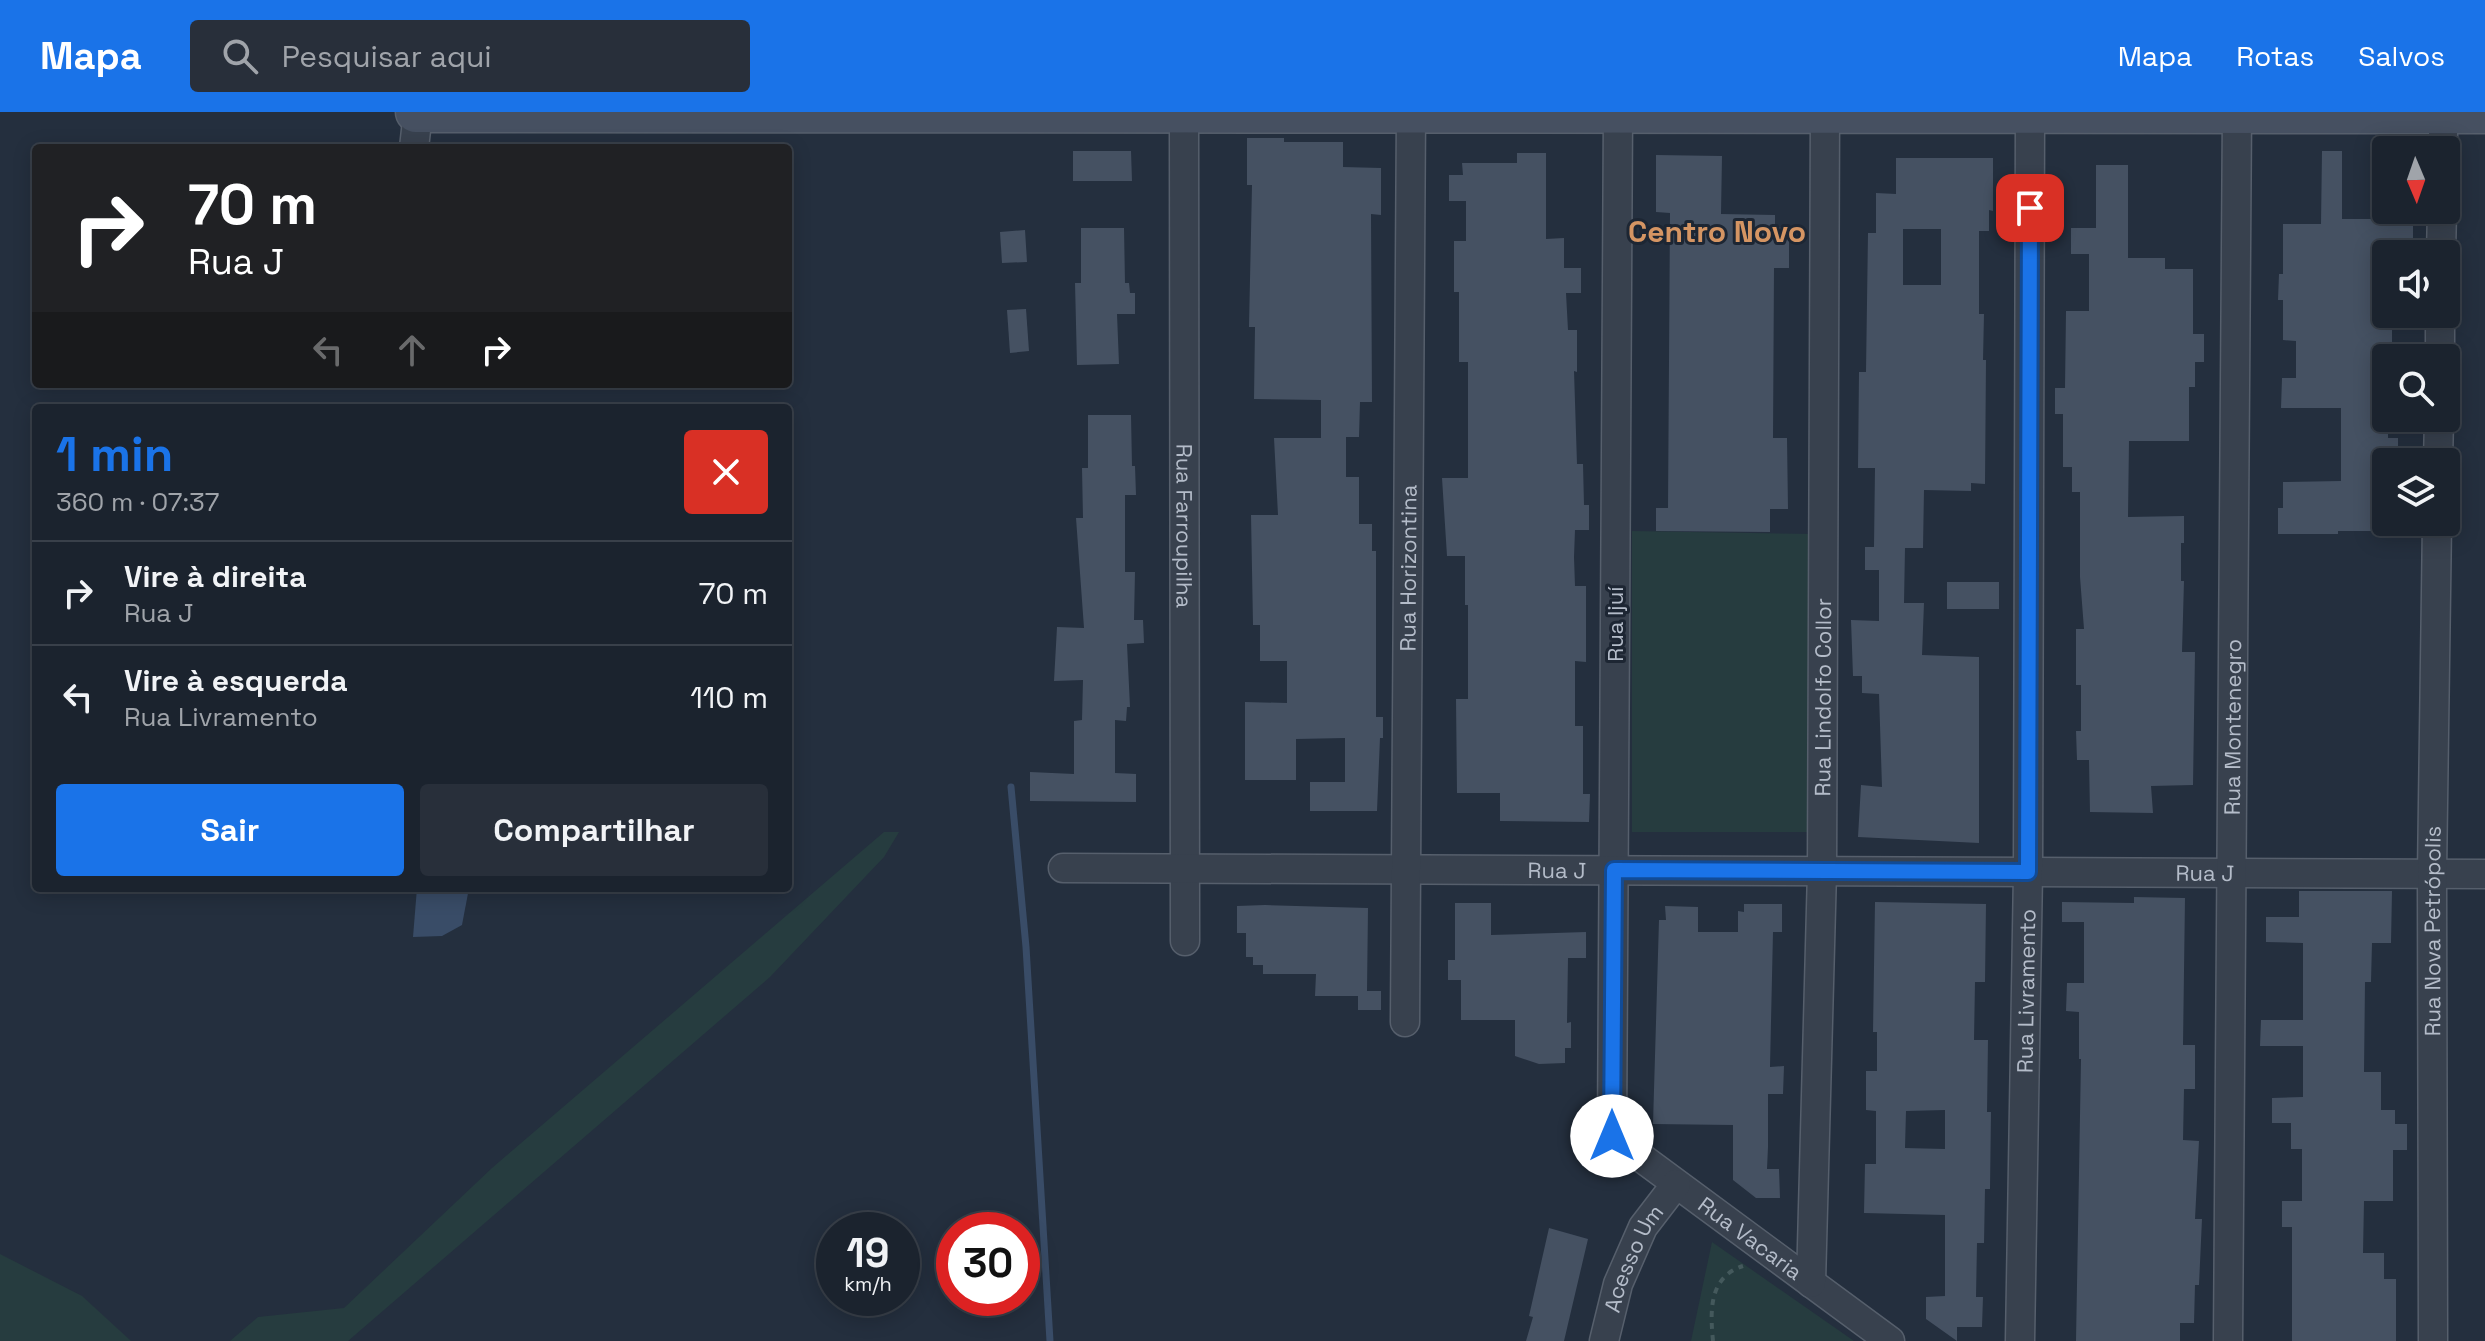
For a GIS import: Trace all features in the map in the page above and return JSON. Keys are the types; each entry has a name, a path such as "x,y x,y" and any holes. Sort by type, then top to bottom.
{"main road":[{"path":"417,112 2237,113 2443,125 2485,113"}],"street":[{"path":"414,144 417,112"},
{"name":"Rua Farroupilha","path":"1184,112 1185,941"},
{"name":"Rua Horizontina","path":"1405,1022 1411,112"},
{"name":"Rua Ijuí","path":"1612,1136 1618,112"},
{"name":"Rua Lindolfo Collor","path":"1811,1283 1822,871 1825,112"},
{"name":"Rua Livramento","path":"2020,1341 2028,872 2030,113"},
{"name":"Rua Montenegro","path":"2228,1341 2237,113"},
{"name":"Rua Nova Petrópolis","path":"2433,1341 2432,873 2437,536"},
{"name":"Rua J","path":"1063,868 2485,874"},
{"name":"Rua Vacaria","path":"1612,1136 1890,1341"},
{"name":"Acesso Um","path":"1604,1341 1618,1284 1643,1227 1676,1184"}],"path":[{"path":"1713,1341 1711,1319 1718,1280 1728,1271 1745,1265"}],"green space":[{"path":"1632,531 1814,534 1808,832 1632,832"},
{"path":"884,832 899,832 884,857 770,977 348,1341 230,1341 258,1317 344,1308 492,1168"},
{"path":"1712,1242 1854,1341 1691,1341"},
{"path":"0,1254 82,1296 131,1341 0,1341"}],"water":[{"path":"417,892 468,892 462,925 442,936 413,937"}],"building":[{"path":"1247,138 1284,138 1284,142 1343,142 1343,167 1381,168 1381,215 1371,214 1372,402 1360,402 1359,437 1346,437 1346,477 1359,477 1359,524 1372,524 1372,551 1376,551 1376,717 1383,717 1377,811 1310,811 1310,782 1345,782 1345,738 1296,739 1296,780 1245,780 1245,702 1287,703 1287,661 1260,661 1260,625 1253,625 1251,515 1278,515 1274,438 1321,438 1321,400 1254,399 1255,327 1249,327 1252,185 1247,185"},
{"path":"1073,151 1131,151 1132,181 1073,181"},
{"path":"2322,151 2342,151 2342,219 2372,219 2372,224 2413,226 2413,240 2372,240 2372,328 2392,328 2392,344 2372,344 2372,432 2388,432 2388,438 2398,438 2398,448 2372,448 2372,531 2278,534 2278,508 2283,508 2283,482 2341,481 2341,408 2281,408 2282,378 2296,378 2296,341 2283,340 2283,300 2278,300 2279,274 2283,274 2283,224 2321,224"},
{"path":"1517,153 1546,153 1546,239 1564,238 1564,268 1581,268 1581,293 1566,293 1568,330 1577,330 1577,372 1574,371 1577,464 1583,464 1584,505 1589,505 1589,530 1575,530 1574,557 1575,586 1586,586 1586,662 1575,661 1575,726 1583,726 1583,794 1590,794 1589,822 1500,821 1500,793 1457,793 1456,699 1468,699 1468,605 1465,605 1465,556 1447,556 1442,478 1468,478 1468,362 1459,362 1459,292 1454,292 1454,241 1466,241 1466,201 1449,201 1449,175 1463,175 1462,163 1517,163"},
{"path":"1656,155 1722,156 1721,214 1775,215 1775,227 1789,228 1789,268 1774,268 1773,438 1787,438 1788,509 1770,509 1770,532 1656,531 1656,508 1668,508 1670,213 1656,212"},
{"path":"1896,158 1993,158 1993,211 1989,210 1989,231 1979,231 1979,314 1984,314 1983,360 1986,360 1985,484 1971,483 1971,491 1924,490 1923,548 1905,548 1904,603 1924,603 1922,655 1979,657 1979,843 1858,837 1861,785 1882,787 1879,694 1862,693 1862,676 1853,676 1851,620 1879,621 1879,570 1865,570 1865,547 1874,547 1875,468 1858,468 1859,372 1866,372 1868,233 1876,233 1876,193 1896,194","holes":["1903,229 1941,229 1941,285 1903,285"]},
{"path":"2096,165 2128,165 2128,258 2165,258 2165,269 2193,269 2193,334 2204,334 2204,362 2195,362 2195,387 2189,387 2189,441 2129,441 2128,517 2184,516 2184,543 2181,543 2181,581 2184,581 2182,652 2195,652 2193,785 2151,786 2153,813 2090,812 2089,760 2077,760 2076,731 2081,731 2081,685 2076,685 2076,629 2084,629 2080,577 2080,492 2072,492 2072,467 2063,467 2063,414 2055,414 2055,388 2065,388 2066,311 2089,311 2089,254 2071,254 2071,228 2096,228"},
{"path":"1081,228 1124,228 1125,283 1129,283 1130,293 1135,293 1135,314 1117,314 1119,364 1077,365 1075,283 1081,283"},
{"path":"1025,230 1027,262 1002,263 1000,232"},
{"path":"1026,309 1029,351 1010,353 1007,310"},
{"path":"1088,415 1131,415 1136,495 1125,495 1125,572 1135,572 1134,620 1143,620 1144,643 1127,644 1130,707 1127,707 1126,721 1115,720 1115,773 1136,774 1136,802 1030,801 1030,772 1074,774 1074,721 1082,720 1083,680 1054,681 1057,627 1084,628 1076,518 1083,518 1082,468 1088,468"},
{"path":"1947,582 1999,582 1999,609 1947,609"},
{"path":"2299,891 2392,891 2391,943 2372,943 2371,982 2365,982 2364,1072 2381,1072 2381,1110 2395,1110 2395,1124 2407,1124 2407,1150 2393,1150 2393,1201 2364,1201 2363,1253 2384,1253 2384,1279 2396,1279 2396,1341 2292,1341 2292,1227 2282,1227 2282,1201 2302,1201 2302,1149 2291,1149 2291,1123 2272,1123 2272,1098 2303,1097 2303,1046 2260,1046 2261,1020 2303,1020 2303,943 2266,942 2266,917 2299,917"},
{"path":"2134,897 2185,898 2183,1045 2195,1045 2195,1089 2184,1089 2183,1140 2199,1141 2195,1219 2202,1219 2199,1285 2195,1285 2194,1323 2180,1323 2180,1341 2076,1341 2081,1059 2079,1012 2066,1011 2067,983 2084,983 2084,922 2062,922 2062,902 2134,903"},
{"path":"1875,902 1986,904 1985,982 1975,982 1974,1040 1988,1040 1987,1112 1991,1112 1990,1189 1985,1189 1984,1243 1977,1243 1976,1297 1983,1297 1982,1327 1957,1327 1957,1341 1926,1319 1926,1297 1945,1296 1945,1215 1864,1213 1865,1164 1876,1164 1876,1111 1866,1110 1866,1071 1877,1071 1877,1032 1873,1032","holes":["1945,1110 1945,1149 1905,1148 1906,1111"]},
{"path":"1455,903 1491,903 1491,935 1586,932 1586,958 1568,958 1567,1023 1571,1022 1571,1048 1565,1048 1565,1063 1539,1064 1515,1056 1515,1020 1461,1020 1461,980 1448,980 1448,960 1455,960"},
{"path":"1744,904 1782,904 1782,932 1773,932 1770,1067 1784,1066 1783,1094 1768,1094 1767,1169 1779,1169 1780,1198 1756,1198 1733,1180 1733,1125 1653,1124 1659,920 1666,920 1665,906 1698,907 1698,932 1738,932 1738,911 1744,912"},
{"path":"1237,906 1368,908 1367,991 1381,991 1381,1010 1358,1010 1358,996 1315,996 1316,974 1263,974 1263,965 1253,965 1253,957 1246,957 1246,933 1237,933"},
{"path":"1549,1228 1588,1239 1564,1341 1526,1341 1533,1317 1529,1316"}],"waterway":[{"path":"1011,787 1026,947 1050,1341"}],"district":[{"name":"Centro Novo","path":"1717,232"}],"route":[{"path":"1612,1136 1614,870 2028,872 2030,208"}]}
